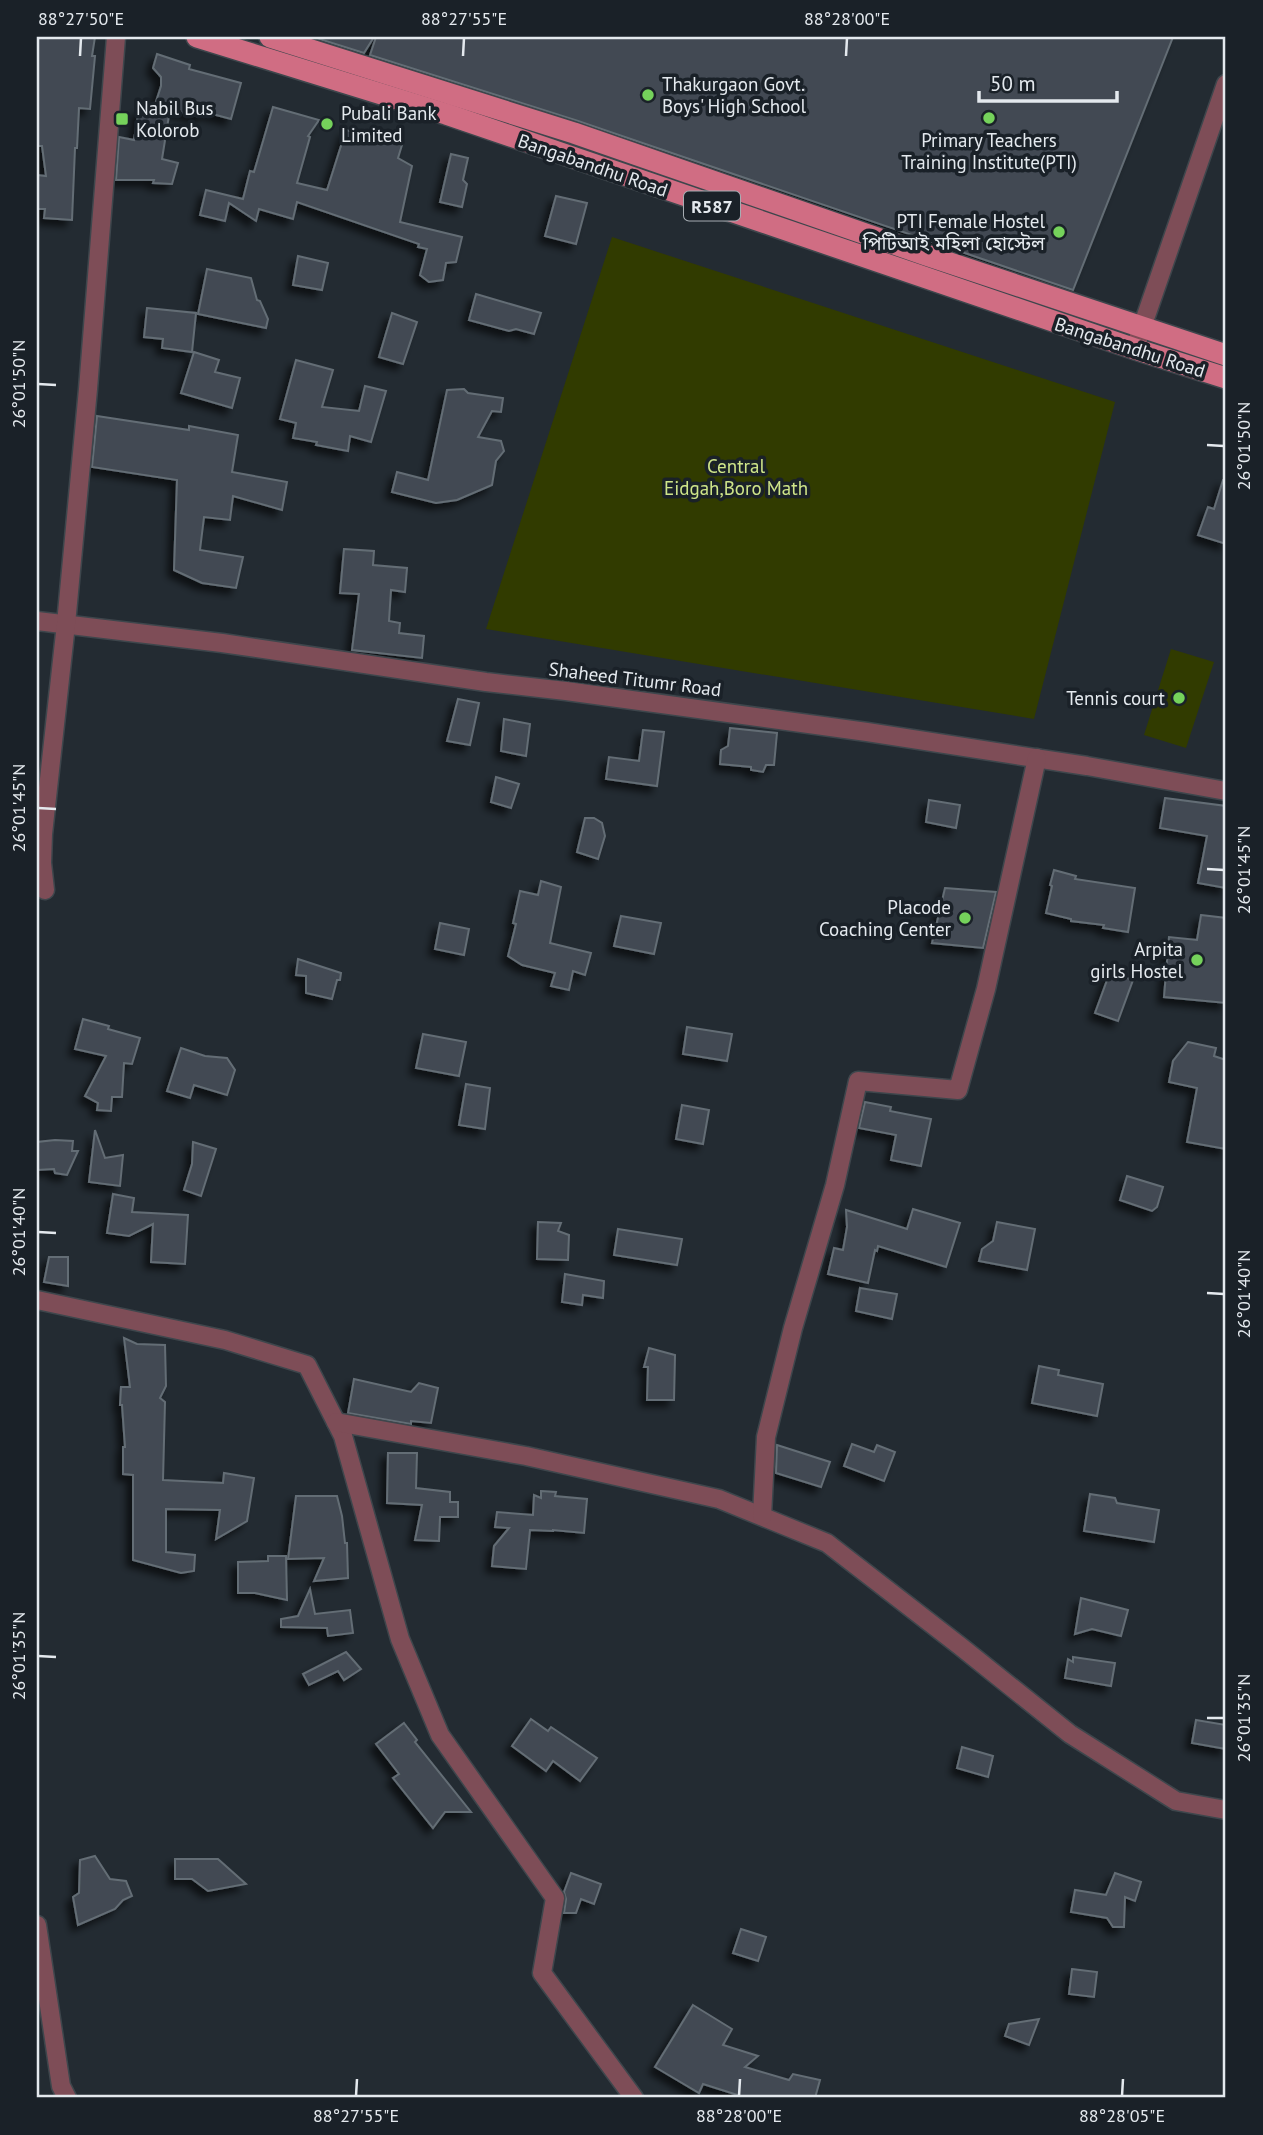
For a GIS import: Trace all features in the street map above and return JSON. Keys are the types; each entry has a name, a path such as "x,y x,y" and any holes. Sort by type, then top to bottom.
{"main road":[{"name":"Bangabandhu Road","path":"197,37 446,114 1226,378"},
{"name":"Bangabandhu Road","path":"270,37 574,133 1142,329 1226,355"}],"street":[{"path":"45,890 43,834 88,389 117,37"},
{"path":"1135,349 1226,84"},
{"name":"Shaheed Titumr Road","path":"37,621 222,643 486,682 732,712 1037,758 1226,791"},
{"path":"762,1516 766,1437 793,1328 835,1185 858,1081 958,1090 986,989 1037,758"},
{"path":"37,1300 225,1340 307,1365 343,1436 400,1639 440,1735 555,1898 542,1973 634,2098"},
{"path":"336,1422 526,1456 719,1499 827,1543 1070,1734 1176,1801 1226,1810"},
{"path":"37,1925 61,2086 67,2098"}],"green space":[{"name":"Central Eidgah,Boro Math","path":"612,237 1115,402 1034,719 486,629"},
{"name":"Tennis court","path":"1171,649 1214,662 1186,748 1144,735"}],"building":[{"path":"37,37 95,37 90,109 79,108 72,220 44,218 45,209 37,209 37,175 46,176 42,146 37,146"},
{"path":"313,37 374,37 364,53"},
{"path":"376,37 1173,37 1073,290 578,121 370,55"},
{"path":"157,54 190,65 189,69 241,83 231,119 205,112 199,117 170,109 162,159 178,163 172,184 153,183 154,180 116,180 119,137 134,140 139,109 153,111 161,86 161,77 153,68"},
{"path":"273,107 319,120 308,136 310,137 297,183 327,190 346,130 402,145 398,158 412,166 400,222 462,237 456,262 446,263 443,280 429,282 420,275 427,249 418,247 419,244 297,202 293,219 259,209 256,221 229,203 225,221 200,215 206,190 243,199"},
{"path":"451,154 468,158 463,180 467,184 462,207 440,202"},
{"path":"556,196 587,203 576,244 545,236"},
{"path":"298,256 328,263 322,290 293,285"},
{"path":"207,269 251,278 257,300 268,319 266,328 198,314"},
{"path":"476,294 541,313 534,334 516,329 509,331 469,320"},
{"path":"147,308 196,313 192,352 162,348 163,339 144,337"},
{"path":"392,313 417,322 403,364 379,357"},
{"path":"194,352 219,360 215,372 240,378 232,408 181,393"},
{"path":"296,360 333,370 322,407 359,411 365,386 386,391 371,442 350,436 348,451 293,438 296,423 280,419"},
{"path":"464,389 468,393 503,398 501,412 492,411 478,437 501,441 504,451 496,461 492,485 457,500 436,503 392,492 397,472 428,480 447,390"},
{"path":"97,416 189,430 189,426 238,435 232,472 287,482 282,510 233,496 230,520 204,517 200,550 243,557 236,588 202,583 174,570 177,480 92,467"},
{"path":"1223,480 1226,480 1226,544 1198,535 1208,507 1214,509"},
{"path":"344,549 374,551 373,565 407,568 405,592 391,590 389,621 400,623 399,633 424,636 422,658 352,650 359,594 340,593"},
{"path":"458,699 479,703 470,745 447,741"},
{"path":"504,719 530,724 526,756 501,751"},
{"path":"730,728 777,733 774,765 766,765 763,772 751,770 751,767 720,764 721,750 728,746"},
{"path":"643,730 664,732 657,786 606,779 609,757 639,761"},
{"path":"496,777 519,784 511,808 491,802"},
{"path":"1165,798 1226,806 1226,888 1198,883 1207,836 1160,828"},
{"path":"929,800 960,805 956,828 926,822"},
{"path":"585,818 594,818 602,823 605,836 598,859 577,852"},
{"path":"1054,870 1076,876 1075,879 1135,888 1128,932 1103,928 1104,925 1071,921 1046,913"},
{"path":"541,881 561,887 550,943 591,953 585,975 573,971 569,990 551,986 555,973 522,965 508,956 520,891 538,895"},
{"name":"Placode Coaching Center","path":"945,888 996,892 983,948 932,943"},
{"name":"Arpita girls Hostel","path":"1201,915 1226,918 1226,1003 1164,997 1169,937 1197,940"},
{"path":"621,916 661,923 654,954 614,946"},
{"path":"440,923 469,929 464,955 435,949"},
{"path":"298,959 341,973 332,999 306,993 306,976 296,975"},
{"path":"1110,972 1133,980 1118,1021 1095,1013"},
{"path":"83,1019 140,1038 132,1064 124,1063 122,1097 112,1097 111,1111 97,1110 98,1103 85,1096 106,1056 75,1049"},
{"path":"687,1027 732,1034 727,1061 683,1054"},
{"path":"423,1034 466,1042 459,1076 416,1068"},
{"path":"1188,1042 1216,1048 1214,1056 1226,1060 1226,1149 1187,1142 1197,1088 1169,1082 1173,1061"},
{"path":"181,1048 205,1056 227,1058 235,1070 227,1095 194,1085 190,1098 167,1091"},
{"path":"466,1084 490,1088 485,1129 459,1125"},
{"path":"865,1102 891,1107 890,1111 931,1119 921,1166 891,1160 896,1135 859,1128"},
{"path":"682,1105 709,1110 703,1144 676,1139"},
{"path":"95,1130 105,1158 123,1155 120,1186 89,1182"},
{"path":"73,1141 72,1151 78,1151 67,1175 55,1173 54,1169 37,1170 37,1142"},
{"path":"193,1142 216,1149 201,1196 184,1190 192,1164"},
{"path":"1127,1176 1163,1187 1157,1207 1152,1211 1120,1200"},
{"path":"113,1194 134,1198 132,1212 188,1215 185,1264 151,1262 153,1224 129,1236 107,1233"},
{"path":"913,1209 960,1223 946,1267 878,1246 868,1283 828,1274 834,1248 843,1250 847,1227 846,1210 907,1229"},
{"path":"538,1222 561,1223 558,1231 569,1235 568,1260 537,1259"},
{"path":"997,1222 1035,1229 1027,1270 979,1261 982,1249 993,1241"},
{"path":"618,1229 682,1239 677,1265 614,1255"},
{"path":"49,1257 68,1257 68,1286 44,1282"},
{"path":"565,1274 604,1281 603,1298 583,1295 582,1305 562,1302"},
{"path":"860,1288 897,1294 892,1319 856,1311"},
{"path":"124,1338 137,1344 165,1345 166,1386 160,1398 165,1402 163,1480 223,1483 224,1473 254,1478 247,1521 216,1539 220,1510 166,1509 166,1552 195,1555 194,1571 181,1573 133,1560 133,1475 123,1474 125,1447 120,1405 121,1387 130,1387"},
{"path":"649,1348 675,1355 674,1400 647,1400 648,1367 644,1367"},
{"path":"1039,1366 1059,1370 1058,1375 1103,1384 1097,1416 1032,1403"},
{"path":"354,1379 411,1392 419,1383 438,1388 431,1423 411,1421 411,1424 348,1413"},
{"path":"852,1444 874,1452 877,1445 895,1452 884,1481 844,1466"},
{"path":"777,1445 830,1462 821,1487 776,1473"},
{"path":"388,1453 417,1453 416,1488 450,1492 450,1502 458,1502 458,1517 440,1517 439,1541 415,1540 422,1505 387,1503"},
{"path":"541,1491 556,1492 555,1496 587,1499 584,1533 530,1530 526,1569 492,1566 494,1546 509,1528 495,1527 497,1512 533,1515 534,1495 541,1498"},
{"path":"1090,1494 1115,1498 1117,1503 1159,1510 1154,1542 1084,1531"},
{"path":"296,1496 337,1496 347,1543 348,1578 314,1581 324,1558 288,1559"},
{"path":"268,1556 286,1556 287,1600 255,1593 238,1593 238,1562 268,1561"},
{"path":"310,1589 315,1614 350,1610 353,1633 328,1636 327,1628 281,1627 281,1619 298,1616"},
{"path":"1081,1598 1128,1610 1121,1636 1092,1629 1075,1634"},
{"path":"346,1652 361,1669 344,1680 338,1671 309,1685 303,1674"},
{"path":"1073,1657 1115,1663 1111,1686 1065,1678 1068,1659 1073,1662"},
{"path":"531,1719 548,1731 551,1727 597,1758 580,1781 553,1761 546,1771 512,1746"},
{"path":"1196,1720 1226,1725 1226,1749 1192,1743"},
{"path":"404,1723 417,1740 415,1742 471,1812 445,1812 433,1828 393,1778 399,1774 376,1744"},
{"path":"962,1747 993,1756 988,1777 957,1768"},
{"path":"95,1856 110,1879 126,1881 132,1896 123,1900 115,1909 78,1925 73,1897 79,1893 80,1860"},
{"path":"175,1859 218,1859 246,1884 208,1891 192,1879 175,1879"},
{"path":"571,1873 601,1884 594,1904 581,1899 576,1913 564,1913 564,1892"},
{"path":"1115,1873 1141,1882 1135,1901 1125,1897 1124,1927 1113,1927 1107,1918 1071,1912 1075,1890 1106,1895"},
{"path":"741,1929 766,1937 758,1961 733,1953"},
{"path":"1072,1969 1097,1972 1094,1997 1069,1994"},
{"path":"693,2005 732,2029 723,2045 758,2056 745,2067 789,2080 793,2074 820,2080 815,2098 747,2098 703,2084 699,2093 655,2067"},
{"path":"1039,2019 1029,2045 1005,2036 1009,2024"}],"place":[{"name":"Thakurgaon Govt. Boys' High School","path":"648,95"},
{"name":"Primary Teachers Training Institute(PTI)","path":"989,118"},
{"name":"Nabil Bus Kolorob","path":"122,119"},
{"name":"Pubali Bank Limited","path":"327,124"},
{"name":"PTI Female Hostel পিটিআই মহিলা হোস্টেল","path":"1059,232"},
{"name":"Tennis court","path":"1179,698"},
{"name":"Placode Coaching Center","path":"965,918"},
{"name":"Arpita girls Hostel","path":"1197,960"}]}
